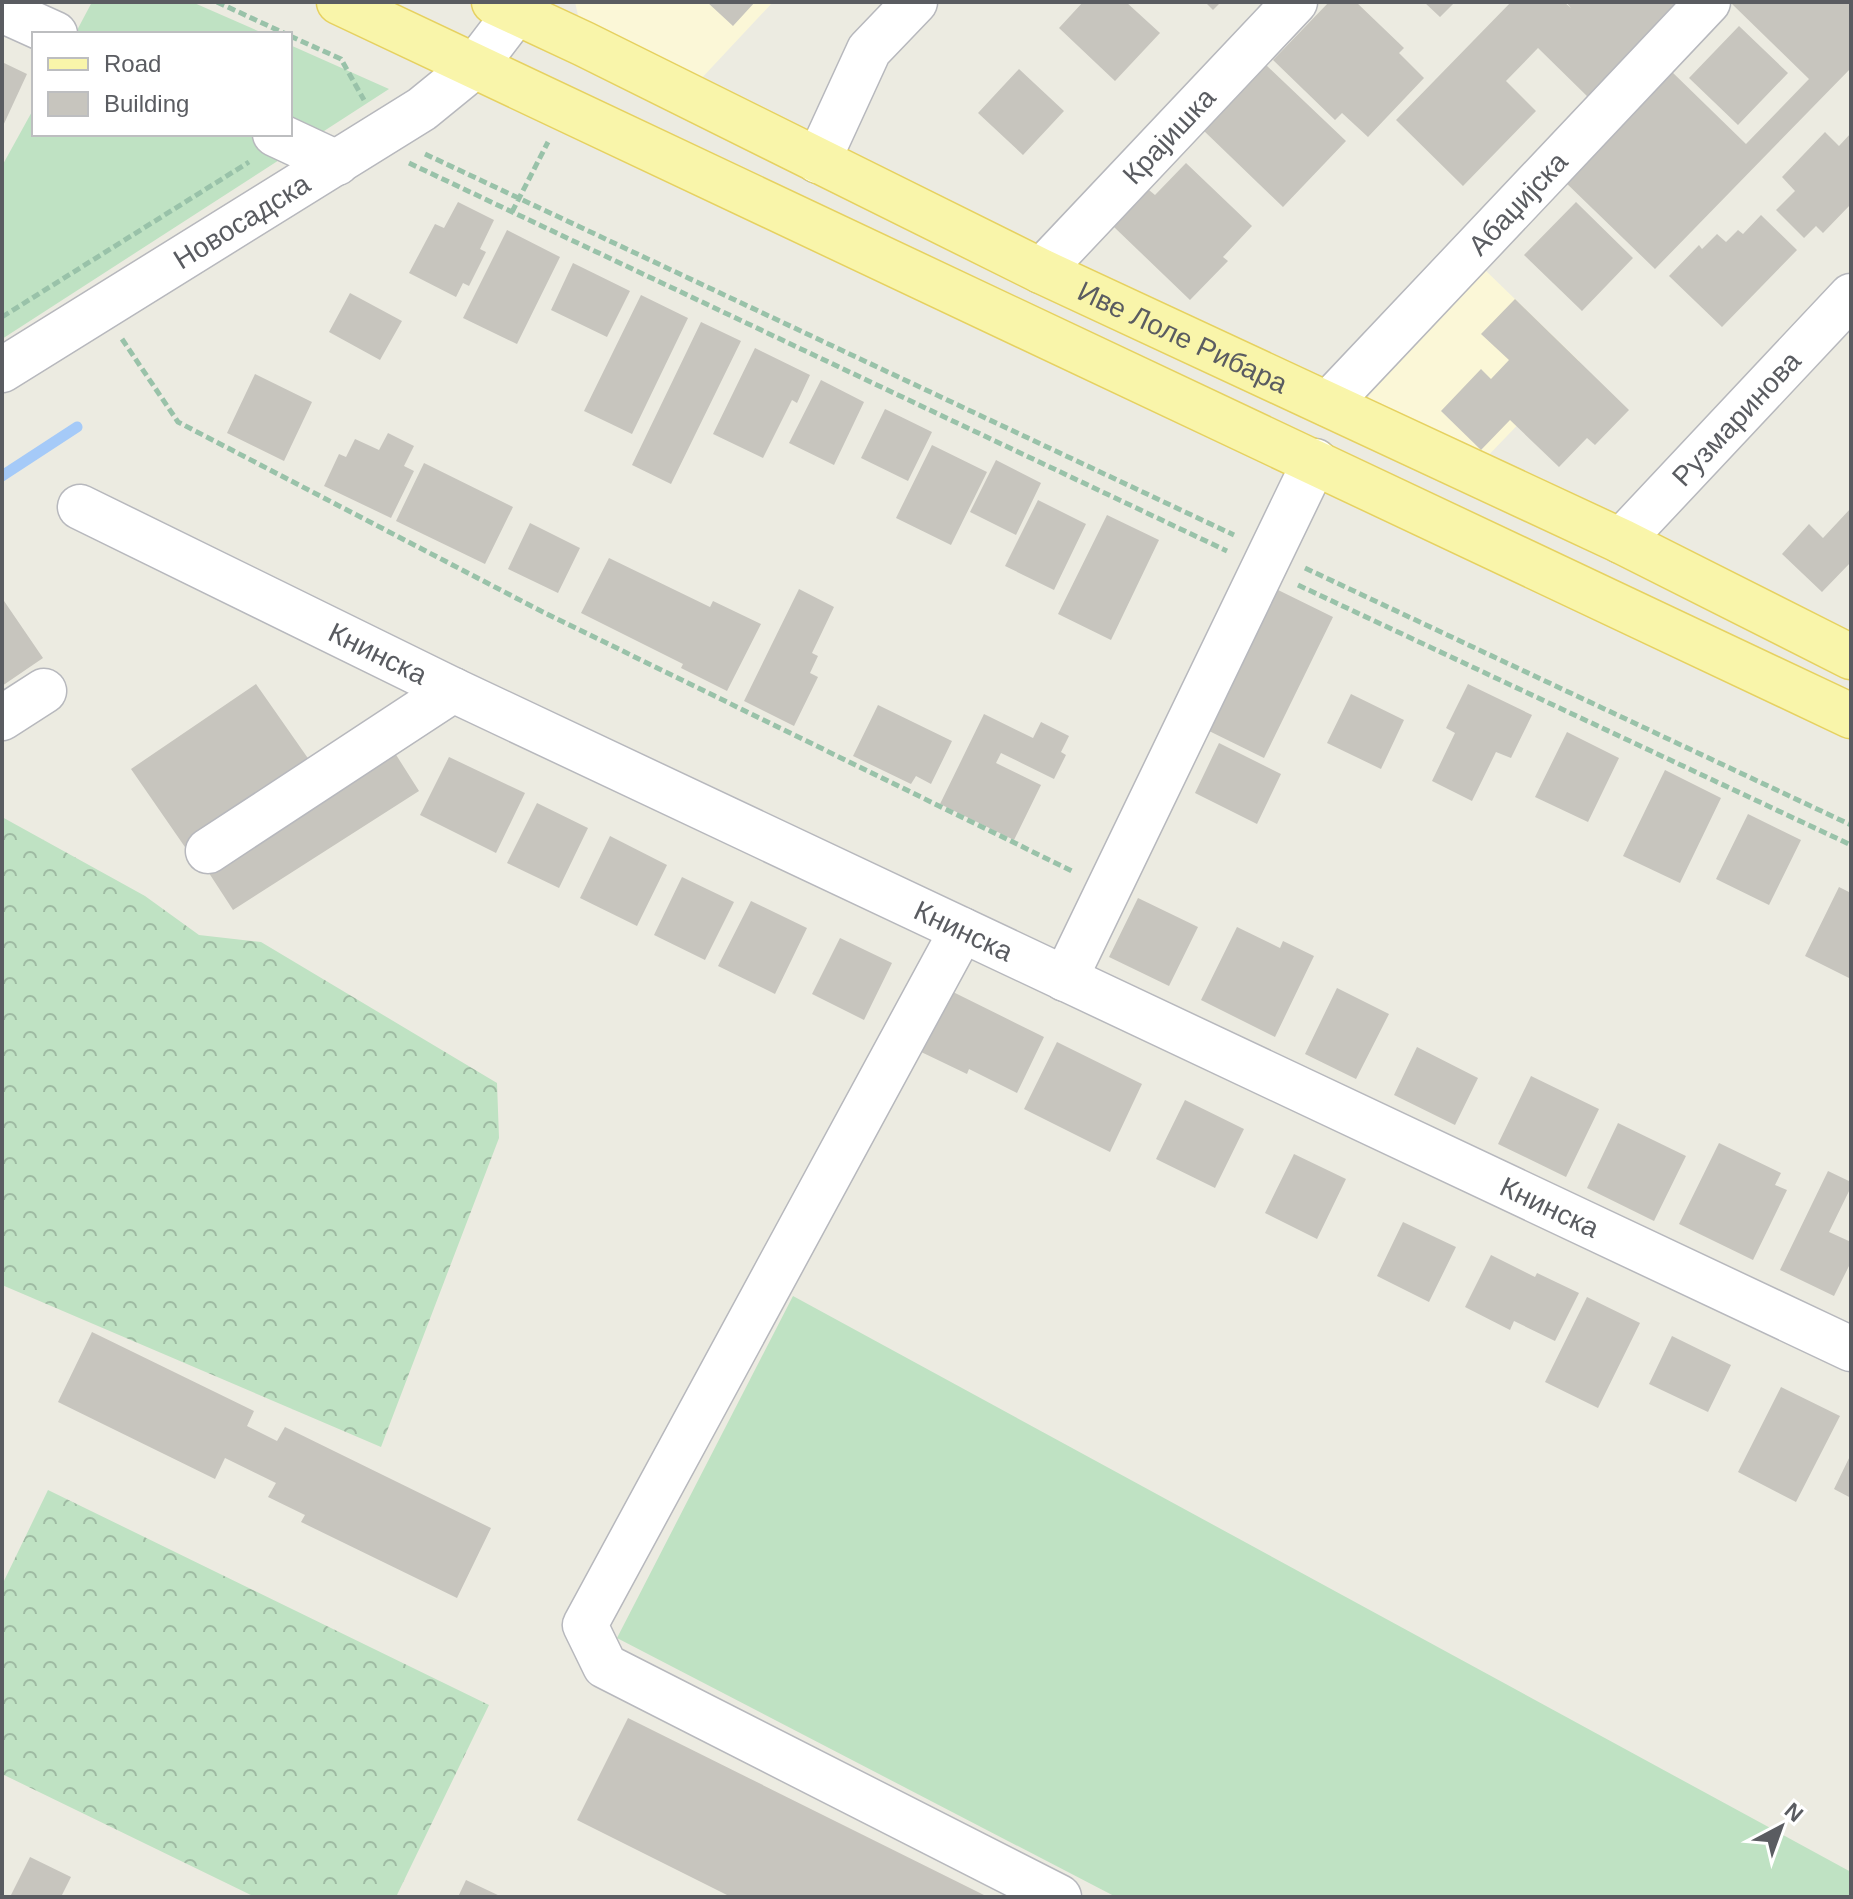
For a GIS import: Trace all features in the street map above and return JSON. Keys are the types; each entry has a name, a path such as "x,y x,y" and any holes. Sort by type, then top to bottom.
{"main road":[{"name":"Иве Лоле Рибара","path":"339,2 1851,716"},
{"name":"Иве Лоле Рибара","path":"512,6 1041,271 1621,541 1851,657"}],"street":[{"path":"818,161 869,50 915,2"},
{"name":"Крајишка","path":"1041,271 1295,2"},
{"name":"Абаџијска","path":"1328,404 1708,2"},
{"name":"Новосадска","path":"2,370 422,109 476,65 512,6"},
{"path":"2,10 51,32"},
{"path":"280,136 362,147"},
{"name":"Рузмаринова","path":"1621,541 1851,296"},
{"path":"1065,979 1315,461"},
{"name":"Книнска","path":"80,507 453,690 1851,1349"},
{"path":"208,851 453,690"},
{"path":"2,718 44,691"},
{"path":"962,930 585,1625 605,1666 1059,1897"}],"path":[{"path":"217,2 282,32"},
{"path":"292,37 341,59 362,147"},
{"path":"2,317 280,136"},
{"path":"362,147 1851,825"},
{"path":"362,147 1267,560 1851,845"},
{"path":"101,308 178,422 541,611 1109,889"}],"shaded area":[{"path":"575,2 773,2 699,81 579,20"},
{"path":"1485,270 1579,361 1480,464 1374,411 1367,393"}],"green space":[{"path":"92,2 192,2 260,32 76,32"},
{"path":"292,46 389,89 2,339 2,166 32,112 32,136 292,136"},
{"path":"2,817 145,896 199,935 261,942 497,1083 499,1138 381,1447 2,1285"},
{"path":"793,1296 1851,1872 1851,1897 1116,1897 617,1638"},
{"path":"48,1490 489,1705 396,1897 255,1897 2,1774 2,1585"}],"building":[{"path":"707,2 755,2 733,26"},
{"path":"1083,2 1126,2 1160,33 1115,81 1059,28"},
{"path":"1205,2 1221,2 1213,10"},
{"path":"1329,2 1356,2 1404,48 1399,53 1424,78 1368,137 1342,113 1335,120 1273,60"},
{"path":"1424,2 1455,2 1440,17"},
{"path":"1511,2 1564,2 1571,8 1566,2 1682,2 1590,99 1538,48 1506,81 1536,111 1463,186 1396,120"},
{"path":"1851,2 1851,68 1655,269 1562,179 1669,69 1746,144 1809,79 1732,4"},
{"path":"1739,26 1788,73 1738,125 1689,78"},
{"path":"2,62 27,74 2,128"},
{"path":"1265,64 1346,141 1283,207 1203,130"},
{"path":"1019,69 1064,111 1023,155 978,113"},
{"path":"1825,132 1839,146 1851,133 1851,204 1823,233 1816,226 1804,238 1776,210 1795,191 1782,177"},
{"path":"1186,163 1252,226 1223,257 1228,261 1190,300 1114,227 1149,190 1155,195"},
{"path":"458,202 494,220 480,249 486,252 469,286 463,283 456,297 409,273 435,224 444,228"},
{"path":"1576,202 1633,258 1582,311 1524,255"},
{"path":"1761,215 1797,250 1722,327 1669,276 1699,245 1702,249 1717,234 1726,242 1738,230 1743,234"},
{"path":"507,230 560,257 517,344 463,318"},
{"path":"573,263 630,291 607,337 551,310"},
{"path":"350,293 402,321 380,360 329,332"},
{"path":"641,295 688,318 632,434 584,411"},
{"path":"1515,299 1629,410 1595,445 1587,438 1559,467 1510,420 1481,450 1441,411 1481,369 1491,379 1509,360 1481,334"},
{"path":"701,322 741,341 671,484 632,465"},
{"path":"755,348 810,375 797,403 792,400 763,458 713,434"},
{"path":"255,374 312,402 284,461 227,433"},
{"path":"821,380 864,402 834,465 789,443"},
{"path":"885,409 932,432 908,481 861,458"},
{"path":"388,433 414,446 404,466 414,471 391,518 324,486 339,454 346,457 355,439 379,450"},
{"path":"932,445 987,472 951,545 896,518"},
{"path":"996,460 1041,483 1016,535 970,512"},
{"path":"424,463 513,507 485,564 396,521"},
{"path":"1038,500 1086,524 1054,590 1005,566"},
{"path":"1851,508 1851,562 1822,592 1782,554 1809,524 1823,538"},
{"path":"1107,515 1159,540 1111,640 1058,614"},
{"path":"530,523 580,548 558,593 508,569"},
{"path":"609,558 710,607 713,601 761,624 727,691 681,668 683,664 581,613"},
{"path":"1274,588 1333,617 1264,758 1205,729"},
{"path":"799,589 834,607 812,653 818,656 810,673 818,677 794,726 744,701"},
{"path":"2,598 43,658 2,686"},
{"path":"256,684 312,764 187,850 131,769"},
{"path":"1468,684 1532,715 1511,758 1496,752 1472,801 1432,781 1455,733 1446,728"},
{"path":"1351,694 1404,720 1381,769 1327,743"},
{"path":"878,705 952,741 931,784 916,776 911,784 853,756"},
{"path":"984,714 1033,738 1041,722 1069,736 1061,752 1066,755 1054,779 1001,753 996,763 1041,785 1014,840 940,804"},
{"path":"1567,732 1619,758 1588,822 1535,797"},
{"path":"1219,743 1281,774 1257,824 1195,793"},
{"path":"393,750 419,791 233,910 207,870"},
{"path":"449,757 525,793 496,853 420,815"},
{"path":"1665,770 1721,798 1680,883 1623,856"},
{"path":"537,803 588,828 559,888 507,863"},
{"path":"1748,814 1801,840 1769,905 1716,879"},
{"path":"610,836 667,865 637,926 580,898"},
{"path":"682,877 734,902 705,960 654,935"},
{"path":"1839,887 1851,893 1851,979 1805,956"},
{"path":"1138,898 1198,927 1169,986 1109,957"},
{"path":"751,901 807,928 775,994 718,966"},
{"path":"1237,927 1280,948 1283,941 1314,956 1275,1037 1201,1000"},
{"path":"840,938 892,963 864,1020 812,994"},
{"path":"1337,988 1389,1014 1356,1079 1305,1054"},
{"path":"947,989 1044,1037 1017,1093 969,1069 967,1074 917,1050"},
{"path":"1057,1042 1142,1084 1110,1152 1024,1109"},
{"path":"1417,1047 1478,1078 1455,1125 1394,1095"},
{"path":"1531,1076 1599,1109 1566,1177 1498,1144"},
{"path":"1185,1100 1244,1129 1215,1188 1156,1159"},
{"path":"1618,1123 1686,1156 1654,1221 1587,1188"},
{"path":"1719,1143 1781,1173 1775,1185 1787,1190 1753,1260 1679,1224"},
{"path":"1294,1154 1346,1179 1317,1239 1265,1213"},
{"path":"1828,1171 1851,1182 1829,1232 1851,1242 1851,1262 1834,1296 1780,1270"},
{"path":"1403,1222 1456,1247 1429,1302 1377,1276"},
{"path":"1491,1255 1535,1277 1537,1273 1579,1293 1555,1341 1514,1321 1510,1330 1465,1307"},
{"path":"1587,1297 1640,1323 1598,1408 1545,1382"},
{"path":"92,1332 254,1411 247,1426 277,1441 285,1427 491,1528 457,1598 301,1522 305,1515 268,1497 276,1483 225,1458 215,1479 58,1402"},
{"path":"1672,1336 1731,1365 1708,1412 1649,1384"},
{"path":"1781,1387 1840,1416 1796,1502 1738,1472"},
{"path":"1851,1454 1851,1498 1834,1489"},
{"path":"628,1718 988,1897 731,1897 577,1820"},
{"path":"30,1857 71,1877 61,1897 10,1897"},
{"path":"466,1880 502,1897 458,1897"}],"waterway":[{"path":"2,476 77,427"}]}
